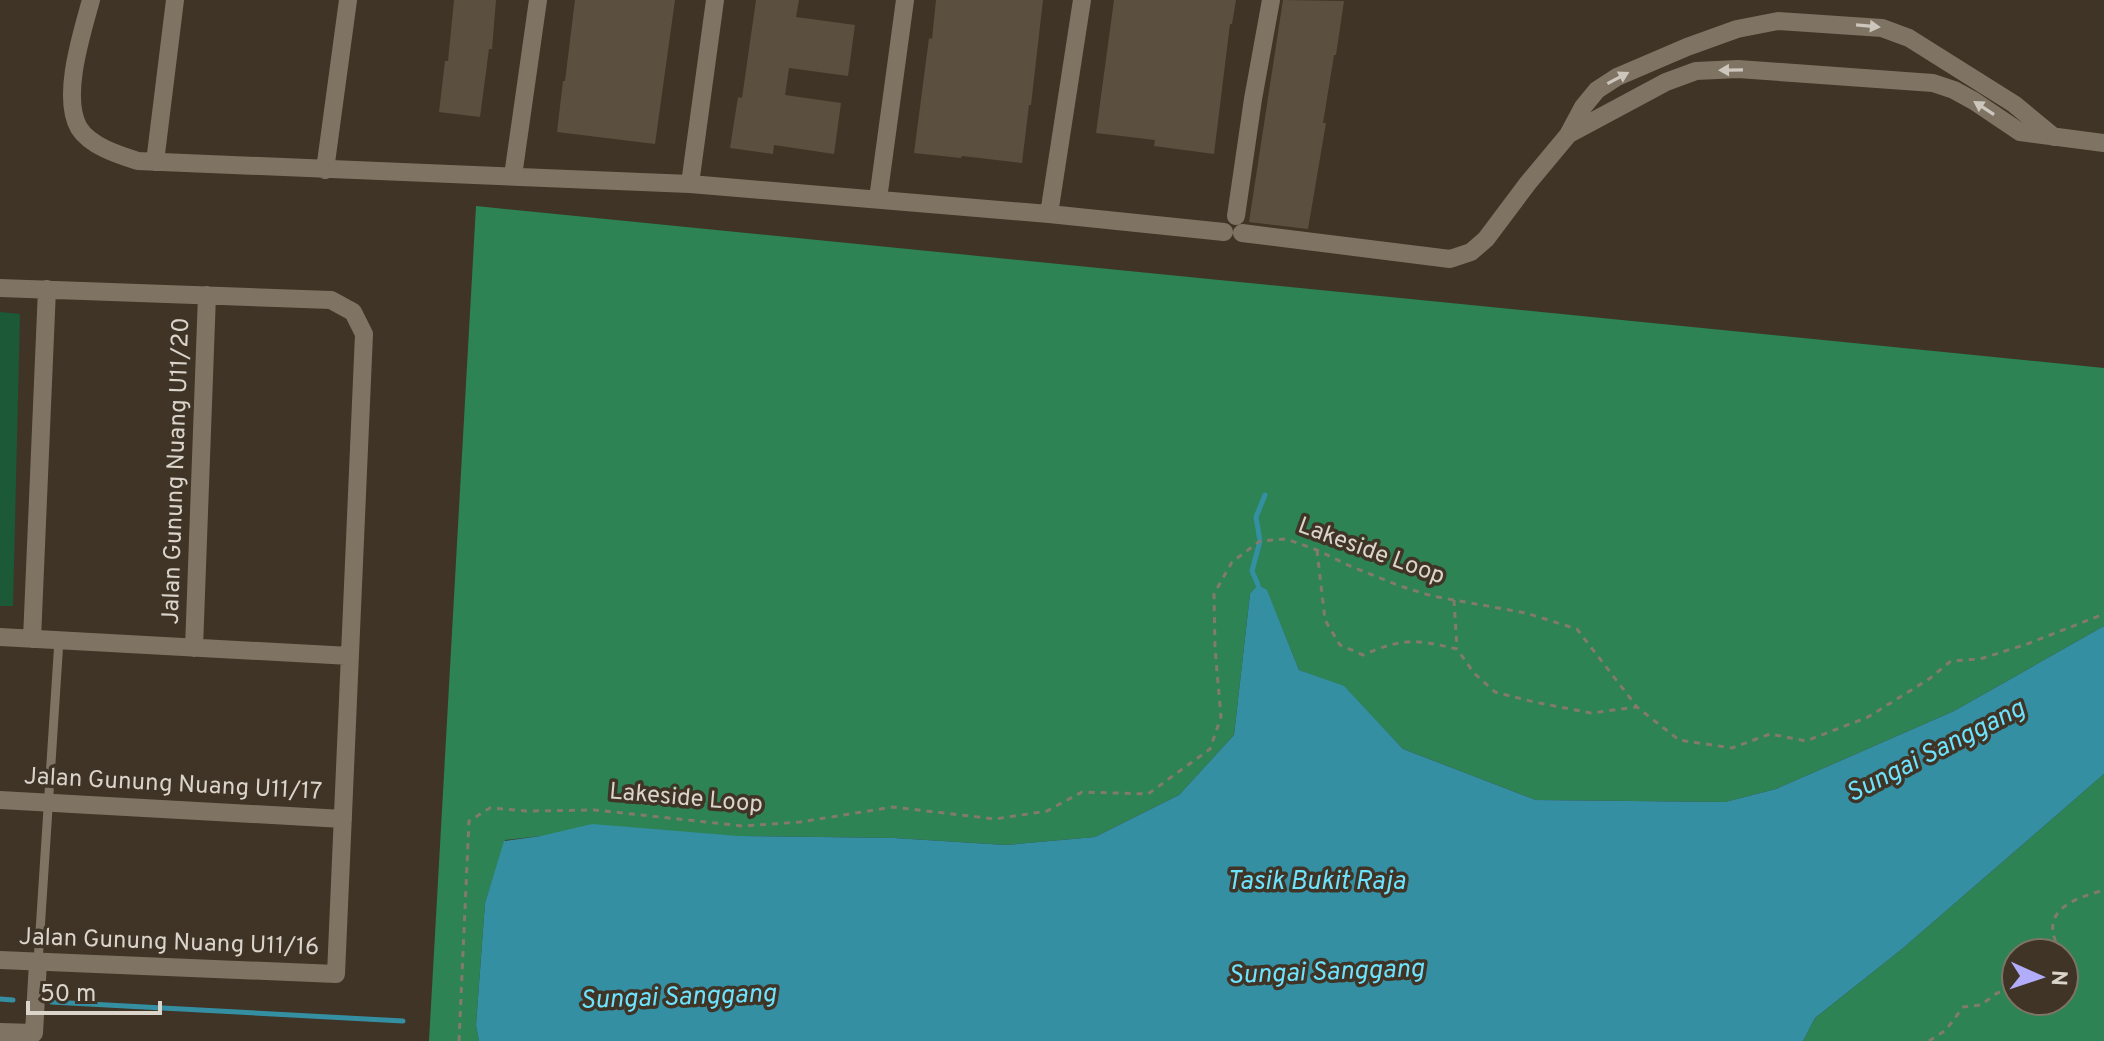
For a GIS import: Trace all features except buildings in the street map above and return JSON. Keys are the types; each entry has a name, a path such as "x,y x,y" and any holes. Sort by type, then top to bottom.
{"street":[{"path":"91,0 74,62 72,105 79,129 104,150 138,161 690,184 1234,227 1450,259 1471,252 1486,239 1568,135 1583,107 1597,90 1617,77 1737,29 1778,21 1882,28 1909,38 2014,104 2054,137"},
{"path":"155,162 175,0"},
{"path":"325,170 348,0"},
{"path":"513,176 538,0"},
{"path":"690,184 715,0"},
{"path":"878,199 905,0"},
{"path":"1049,214 1082,0"},
{"path":"1234,227 1271,0"},
{"path":"1568,135 1666,82 1696,71 1738,69 1933,83 1954,90 2020,132 2104,143"},
{"path":"0,288 331,300 353,312 364,334 343,819"},
{"path":"32,639 47,289"},
{"name":"Jalan Gunung Nuang U11/20","path":"194,648 207,295"},
{"path":"0,637 350,656"},
{"name":"Jalan Gunung Nuang U11/17","path":"0,800 343,819"},
{"name":"Jalan Gunung Nuang U11/16","path":"0,960 336,974 343,819"},
{"path":"0,1032 34,1033 38,962"}],"lane":[{"path":"38,962 59,640"}],"path":[{"name":"Lakeside Loop","path":"459,1041 469,821 490,808 595,810 743,826 800,822 893,807 995,819 1047,811 1082,792 1148,794 1210,749 1221,717 1214,594 1232,562 1260,541 1286,539 1400,586 1526,613 1577,629 1637,707 1679,740 1732,748 1770,734 1806,741 1868,717 1929,679 1951,661 1980,659 2104,614"},
{"path":"1317,550 1325,620 1340,645 1363,655 1391,643 1421,641 1457,649"},
{"path":"1454,600 1457,649 1474,673 1495,692 1591,713 1637,707"},
{"path":"2054,937 2052,929 2055,915 2077,898 2104,890"},
{"path":"1929,1041 1946,1030 1963,1007 1981,1005 2000,992"}],"green space":[{"path":"476,206 2104,368 2104,626 1954,711 1776,789 1725,802 1536,800 1403,749 1344,687 1299,670 1267,591 1250,594 1234,735 1179,795 1095,837 1006,845 894,838 738,836 541,836 505,840 485,903 476,1025 479,1041 429,1041"},
{"path":"0,312 20,314 13,606 0,606"},
{"path":"2104,774 2104,1041 1803,1041 1815,1018 1902,949"}],"water":[{"name":"Tasik Bukit Raja","path":"1258,585 1267,590 1299,670 1344,686 1403,749 1536,800 1725,802 1776,789 1954,711 2104,626 2104,774 1902,949 1815,1018 1803,1041 479,1041 476,1025 485,903 504,841 592,824 738,836 894,838 1006,845 1095,837 1179,795 1234,735 1250,594"}],"waterway":[{"path":"1258,585 1252,571 1260,541 1256,517 1265,495"},
{"name":"Sungai Sanggang","path":"0,999 13,1000"},
{"name":"Sungai Sanggang","path":"51,1002 403,1021"}]}
